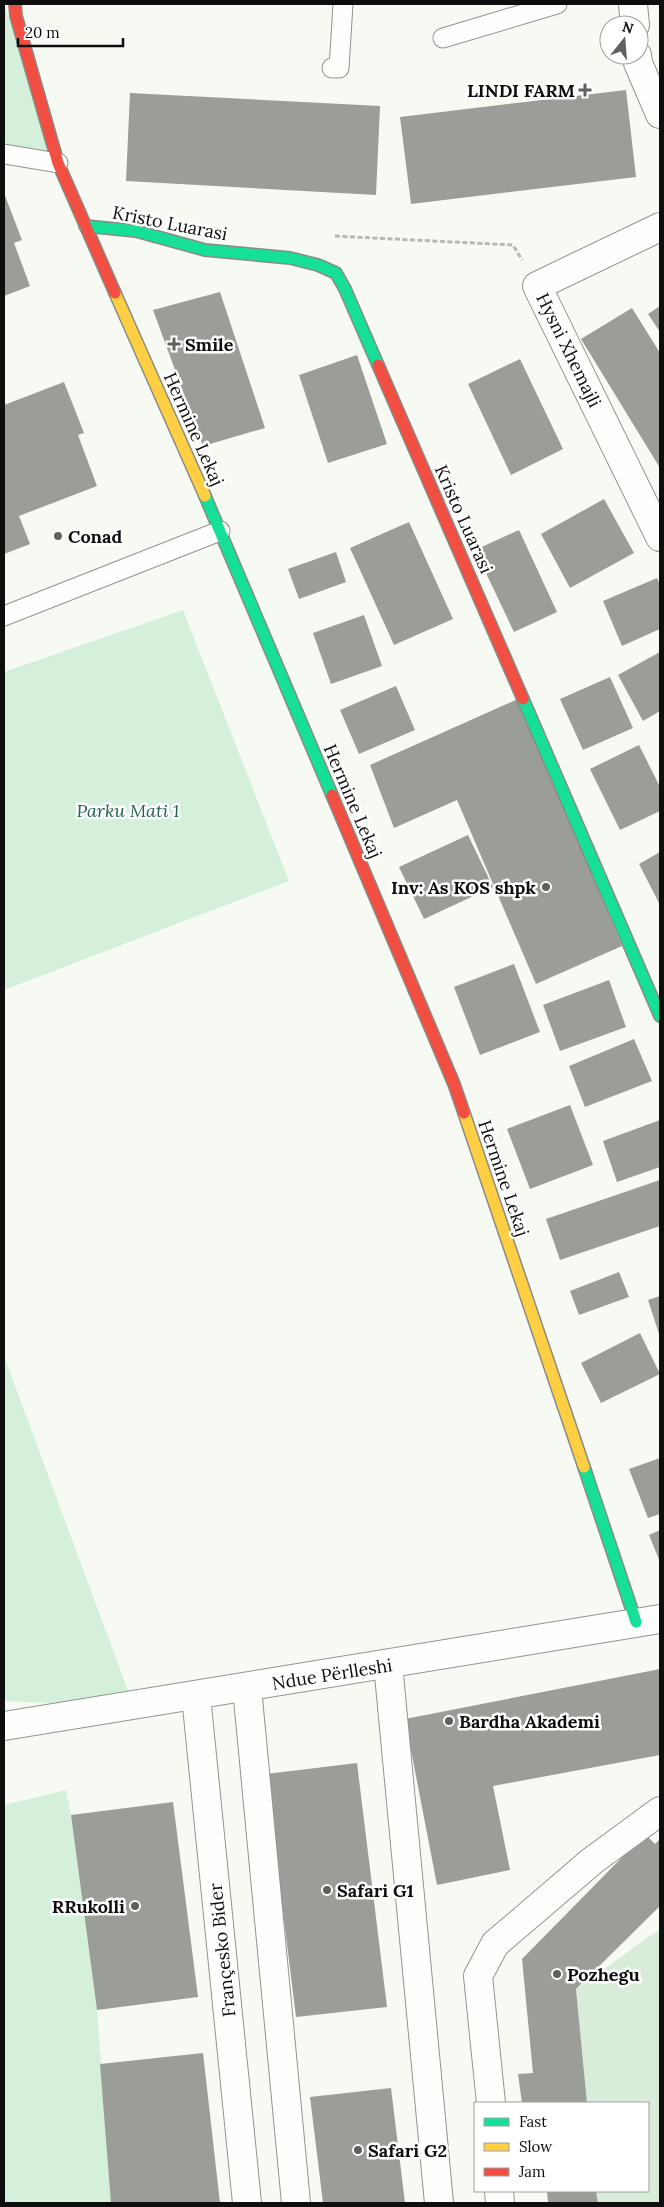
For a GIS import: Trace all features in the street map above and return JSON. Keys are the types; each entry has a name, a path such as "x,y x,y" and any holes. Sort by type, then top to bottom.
{"street":[{"name":"Hermine Lekaj","path":"15,4 16,16 58,163 220,531 454,1084 648,1621"},
{"path":"639,65 660,114"},
{"name":"Kristo Luarasi","path":"85,226 136,231 206,250 290,258 318,265 336,273 357,316 660,1016"},
{"name":"Hysni Xhemajli","path":"660,227 537,286 660,537"},
{"name":"Ndue Përlleshi","path":"4,1726 247,1688 648,1621"},
{"path":"388,1664 439,2203"},
{"path":"247,1688 296,2203"},
{"name":"Françesko Bider","path":"196,1696 247,2203"},
{"path":"491,2102 478,1976 495,1944 592,1861 660,1810"}],"lane":[{"path":"332,68 339,68 343,4"},
{"path":"444,38 557,4"},
{"path":"4,154 58,163"},
{"path":"4,616 220,531"}],"path":[{"path":"327,236 513,245 537,286"}],"green space":[{"path":"4,4 58,163 4,154"},
{"name":"Parku Mati 1","path":"183,610 289,881 4,990 4,672"},
{"path":"4,1356 134,1707 4,1701"},
{"path":"66,1790 97,2010 112,2203 4,2203 4,1805"},
{"path":"660,1929 660,2203 598,2203 596,2192 649,2192 649,2102 587,2102 576,1989"}],"building":[{"path":"626,90 636,177 411,204 400,117"},
{"path":"130,93 380,106 376,195 126,181"},
{"path":"4,193 22,240 14,243 30,286 4,296"},
{"path":"220,292 265,428 203,446 153,310"},
{"path":"660,306 660,332 648,314"},
{"path":"632,308 660,353 660,468 581,339"},
{"path":"357,355 387,444 328,463 299,375"},
{"path":"520,359 563,449 511,475 468,384"},
{"path":"64,382 84,433 78,435 97,486 19,516 30,544 4,554 4,405"},
{"path":"604,499 634,553 570,588 541,534"},
{"path":"409,522 453,619 394,645 350,548"},
{"path":"519,530 557,612 514,632 475,550"},
{"path":"336,552 346,582 299,599 288,569"},
{"path":"657,578 660,585 660,629 622,646 603,601"},
{"path":"364,615 382,666 331,684 313,633"},
{"path":"660,652 660,711 643,721 618,675"},
{"path":"610,677 633,728 583,750 560,699"},
{"path":"396,686 415,730 359,754 340,710"},
{"name":"Inv: As KOS shpk","path":"518,699 622,946 536,984 457,800 394,828 370,765"},
{"path":"639,745 660,787 660,811 620,830 590,769"},
{"path":"468,835 493,887 424,919 399,867"},
{"path":"660,852 660,905 639,864"},
{"path":"514,964 540,1032 480,1055 454,987"},
{"path":"609,980 626,1027 560,1051 543,1005"},
{"path":"634,1039 652,1081 585,1107 569,1066"},
{"path":"570,1105 593,1165 530,1189 507,1129"},
{"path":"660,1120 660,1167 617,1182 603,1141"},
{"path":"660,1180 660,1226 560,1260 546,1219"},
{"path":"619,1272 629,1297 579,1315 570,1291"},
{"path":"660,1296 660,1337 648,1300"},
{"path":"640,1333 660,1374 601,1403 581,1363"},
{"path":"660,1458 660,1514 648,1518 629,1469"},
{"path":"660,1530 660,1562 649,1535"},
{"path":"660,1669 660,1755 493,1786 510,1870 437,1885 405,1719"},
{"name":"Safari G1","path":"357,1763 387,2007 296,2017 266,1774"},
{"name":"RRukolli","path":"173,1802 198,1997 97,2010 71,1815"},
{"name":"Pozhegu","path":"645,1834 655,1844 660,1839 660,1906 576,1989 587,2102 522,2102 518,2074 533,2073 522,1959"},
{"path":"203,2053 220,2203 111,2203 100,2064"},
{"name":"Safari G2","path":"391,2088 405,2203 323,2203 310,2097"},
{"path":"547,2192 596,2192 598,2203 548,2203"}],"traffic: fast":[{"path":"85,226 136,231 205,250 290,258 318,265 336,273 345,289 378,365"},
{"path":"205,496 332,795"},
{"path":"523,699 660,1016"},
{"path":"584,1467 636,1622"}],"traffic: slow":[{"path":"115,293 205,496"},
{"path":"464,1113 584,1467"}],"traffic: jam":[{"path":"15,4 16,16 58,163 115,293"},
{"path":"378,365 523,699"},
{"path":"332,795 454,1084 464,1113"}],"place":[{"name":"LINDI FARM","path":"585,90"},
{"name":"Smile","path":"174,344"},
{"name":"Conad","path":"58,536"},
{"name":"Inv: As KOS shpk","path":"546,887"},
{"name":"Bardha Akademi","path":"449,1721"},
{"name":"Safari G1","path":"327,1890"},
{"name":"RRukolli","path":"135,1906"},
{"name":"Pozhegu","path":"557,1974"},
{"name":"Safari G2","path":"358,2150"}]}
